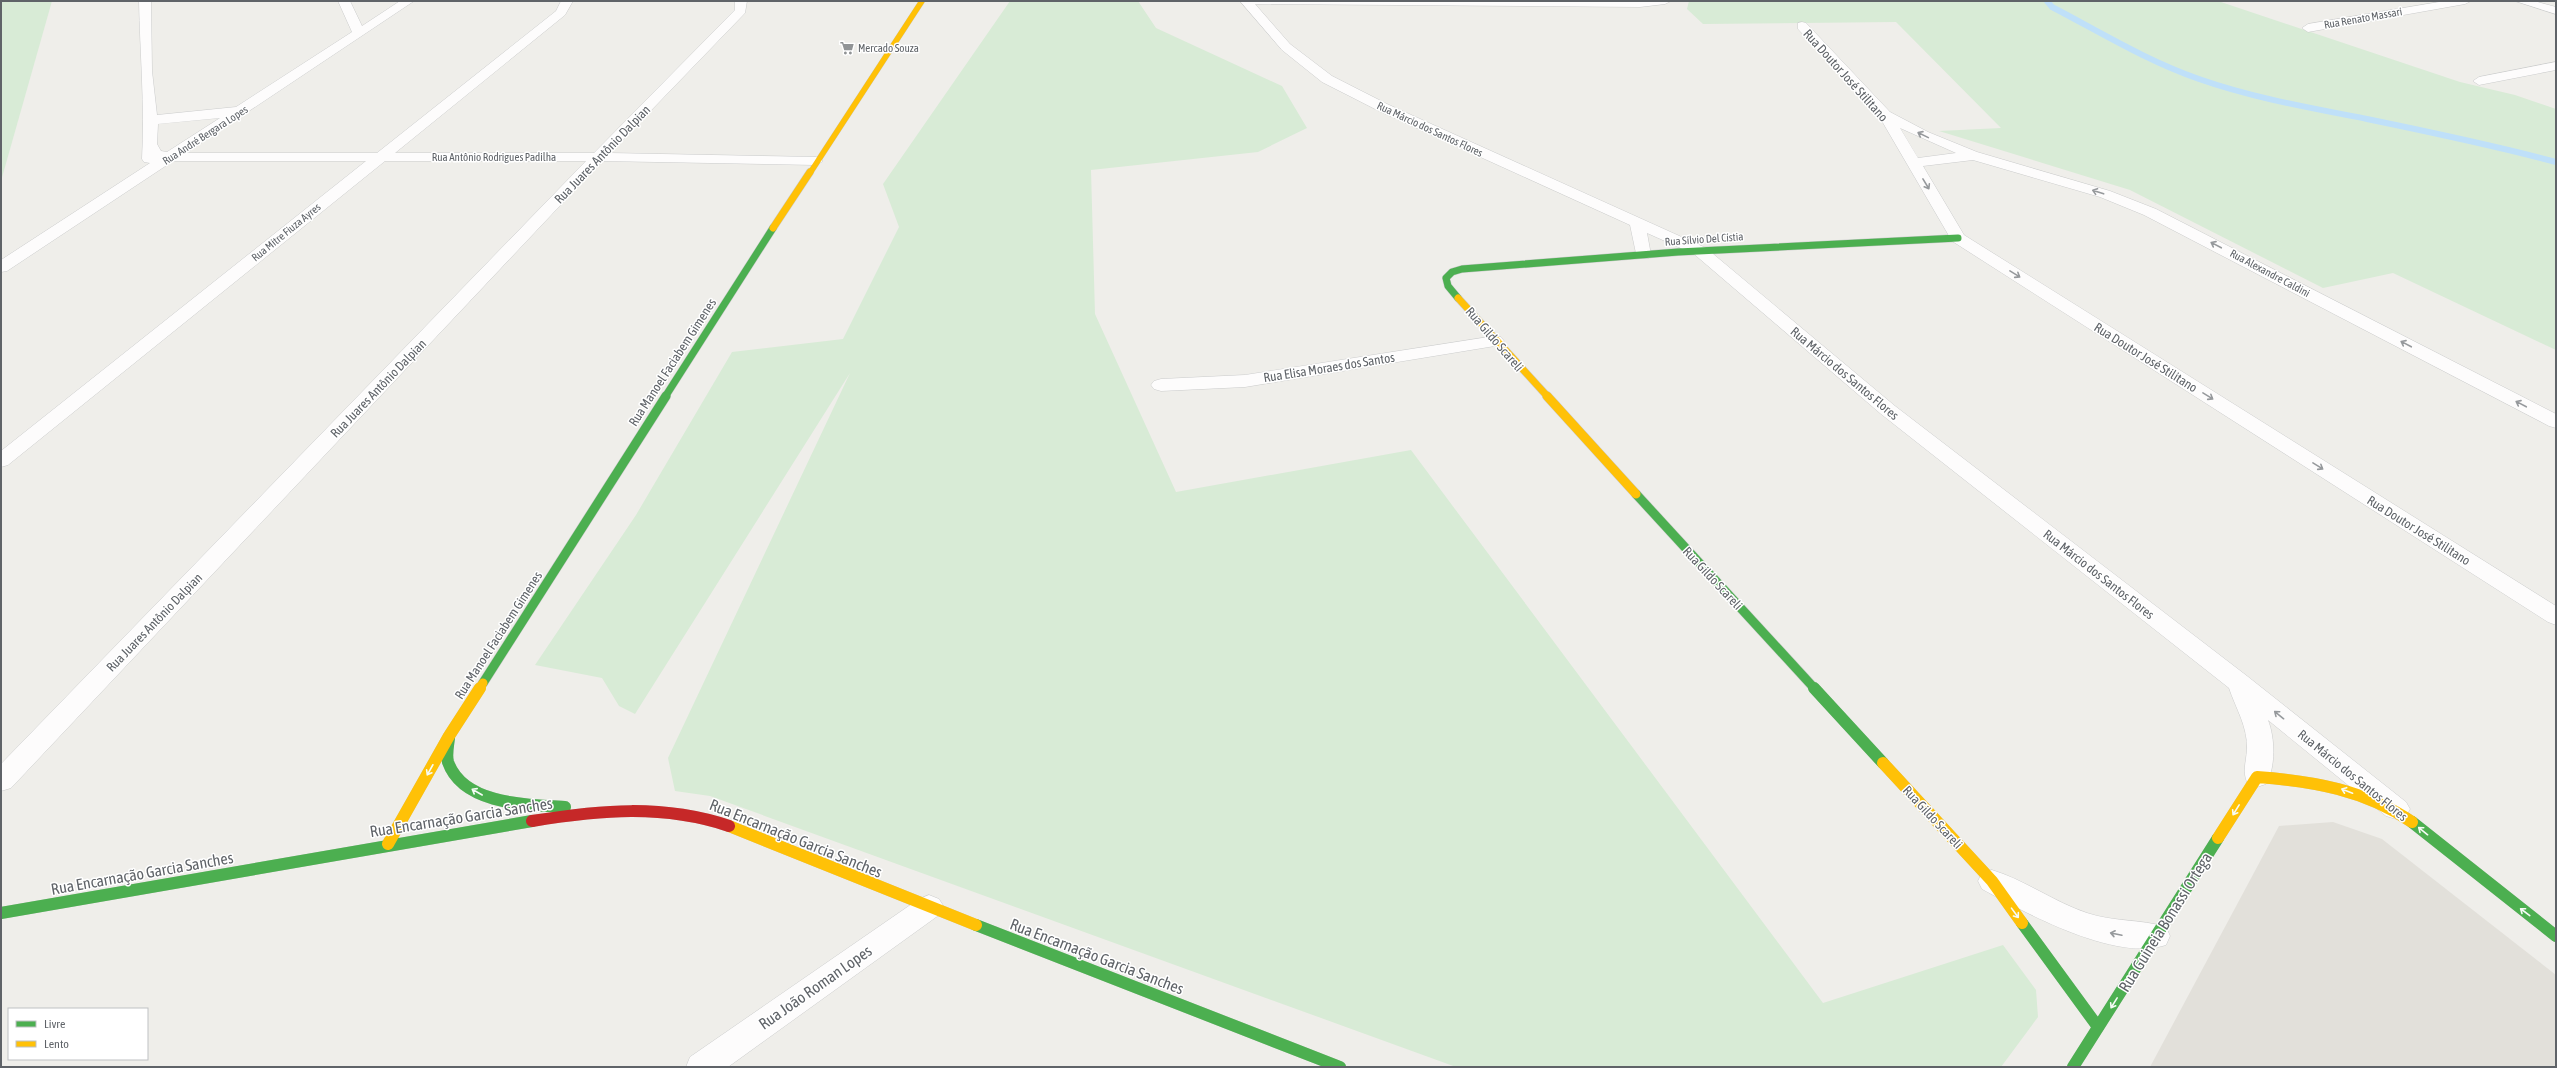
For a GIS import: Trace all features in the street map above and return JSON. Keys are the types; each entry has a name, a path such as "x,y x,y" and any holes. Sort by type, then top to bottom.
{"street":[{"path":"141,176 150,157 151,146 151,120 146,71 145,1"},
{"path":"344,1 359,33"},
{"name":"Rua André Bergara Lopes","path":"1,267 408,1"},
{"name":"Rua Mitre Fiuza Ayres","path":"1,461 561,13 567,1"},
{"name":"Rua Juares Antônio Dalpian","path":"4,779 598,157 741,11 741,1"},
{"name":"Rua Manoel Faciabem Gimenes","path":"388,844 449,736 816,161 890,55 913,14 914,1"},
{"path":"913,14 922,1"},
{"path":"1246,1 1640,4 1665,1"},
{"name":"Rua Márcio dos Santos Flores","path":"1246,1 1286,47 1327,79 1382,107 1700,251 1888,410 2238,682 2556,936"},
{"name":"Rua Renato Massari","path":"2308,28 2465,1"},
{"path":"2521,1 2556,11"},
{"name":"Rua Doutor José Stilitano","path":"1802,26 1885,114 1958,238 2556,617"},
{"path":"2479,81 2556,66"},
{"path":"151,120 207,116 245,108"},
{"name":"Rua Alexandre Caldini","path":"1885,114 1923,135 1972,155 2105,194 2150,212 2556,422"},
{"name":"Rua Antônio Rodrigues Padilha","path":"151,146 156,154 172,156 380,158 598,157 816,161"},
{"name":"Rua Alexandre Caldini","path":"1913,163 1972,155"},
{"path":"1637,223 1643,255"},
{"name":"Rua Sílvio Del Cístia","path":"1452,272 1462,269 1700,251 1958,238"},
{"name":"Rua Gildo Scareli","path":"1452,272 1446,278 1448,286 1495,341 1992,881 2098,1027"},
{"name":"Rua Elisa Moraes dos Santos","path":"1161,385 1245,381 1495,341"},
{"name":"Rua Guineia Bonassi Ortega","path":"2073,1067 2257,777 2261,749 2259,726 2238,682"},
{"name":"Rua Manoel Faciabem Gimenes","path":"449,736 447,756 449,768 460,783 482,796 517,803 598,810"},
{"path":"2257,777 2296,779 2341,788 2397,810"},
{"name":"Rua Encarnação Garcia Sanches","path":"3,912 388,844 598,810 654,810 705,816 929,907 1340,1067"},
{"name":"Rua Gildo Scareli","path":"1992,881 2048,911 2096,929 2126,936 2155,936"},
{"name":"Rua João Roman Lopes","path":"702,1067 929,907"}],"shaded area":[{"path":"2333,822 2382,839 2556,975 2556,1067 2150,1067 2279,826"}],"green space":[{"path":"1,1 52,1 1,181"},
{"path":"1010,1 1138,1 1156,28 1282,86 1307,128 1258,152 1091,170 1095,314 1176,492 1411,450 1823,1003 2003,945 2036,990 2038,1017 2001,1067 1456,1067 710,796 675,791 668,758 850,373 635,714 619,706 602,678 535,665 636,515 732,352 843,339 899,227 883,184"},
{"path":"1689,1 2218,1 2460,82 2515,95 2556,109 2556,350 2393,273 2323,288 2130,190 1939,131 2001,128 1896,22 1703,24 1687,9"}],"waterway":[{"path":"2047,1 2052,7 2142,55 2180,72 2219,86 2282,102 2462,139 2556,162"}],"traffic: fast":[{"path":"483,683 773,228"},
{"path":"1458,298 1448,286 1446,278 1452,272 1462,269 1678,252 1958,238"},
{"path":"1636,494 1883,763"},
{"path":"449,738 447,753 448,762 455,776 466,786 481,794 516,803 565,807"},
{"path":"1,913 532,821"},
{"path":"2412,822 2556,936"},
{"path":"2073,1067 2218,838"},
{"path":"2022,923 2098,1027"},
{"path":"976,925 1340,1067"}],"traffic: slow":[{"path":"773,228 868,87 922,1"},
{"path":"1458,298 1636,494"},
{"path":"388,844 449,736 483,683"},
{"path":"1883,763 1992,881 2022,923"},
{"path":"2218,838 2257,777 2277,778 2338,788 2377,801 2395,810 2412,822"},
{"path":"729,826 976,925"}],"traffic: jam":[{"path":"532,821 581,813 656,810 705,818 729,826"}],"place":[{"name":"Mercado Souza","path":"847,48"}]}
